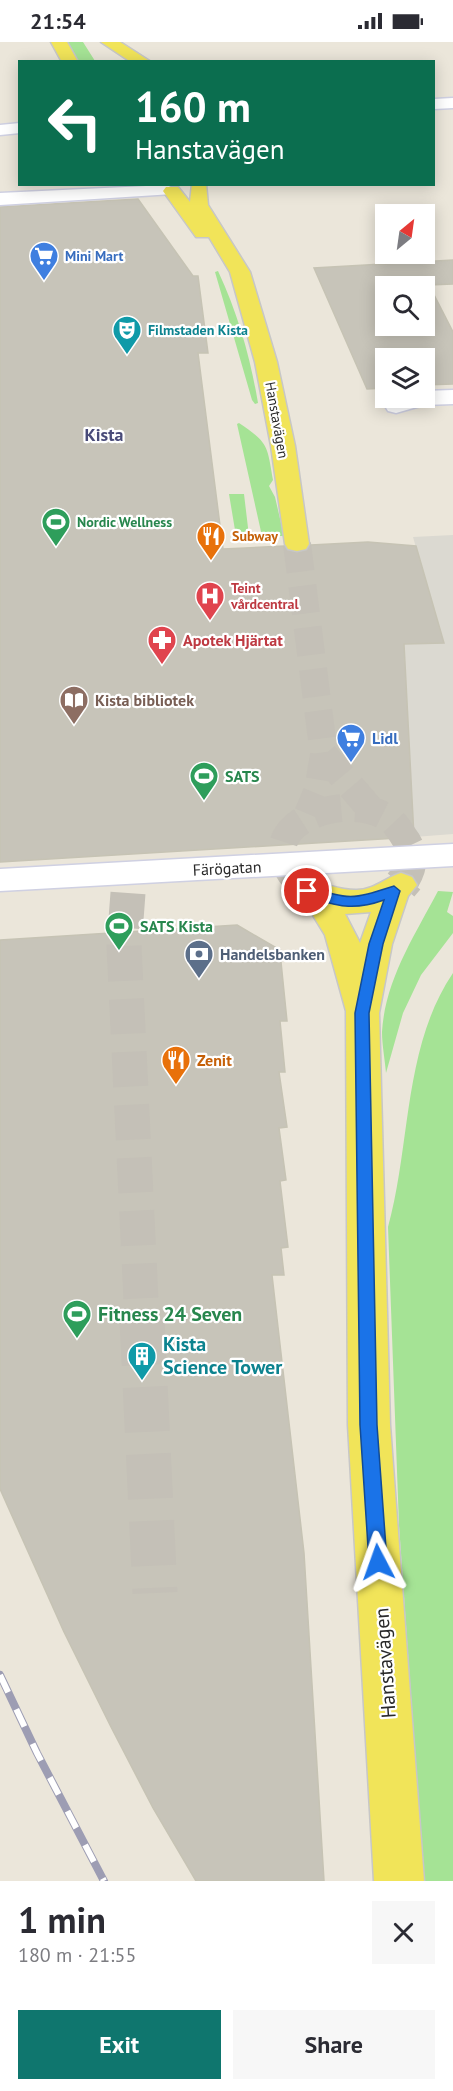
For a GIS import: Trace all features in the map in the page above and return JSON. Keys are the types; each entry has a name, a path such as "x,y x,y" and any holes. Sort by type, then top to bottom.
{"main road":[{"path":"59,42 69,60"},
{"path":"109,42 140,60"},
{"name":"Hanstavägen","path":"166,188 201,186 199,205 240,272 246,300 266,362 283,446 297,543"},
{"name":"Hanstavägen","path":"166,188 202,231 235,289 246,300"},
{"name":"Hanstavägen","path":"362,1013 341,933 312,894 341,903 365,902 397,888 376,944 362,1013 369,1425 399,1881"}],"street":[{"path":"435,104 453,103"},
{"path":"0,130 18,128"},
{"path":"0,192 100,186"},
{"path":"0,199 144,193 166,188"},
{"path":"435,398 453,397"},
{"name":"Färögatan","path":"0,880 453,855"}],"green space":[{"path":"67,42 83,42 94,60 76,60"},
{"path":"218,271 232,303 247,352 258,403 255,404 215,272"},
{"path":"239,423 261,441 268,452 273,480 269,486 275,497 284,536 262,536 237,424"},
{"path":"229,494 244,494 249,536 236,536"},
{"path":"438,891 453,892 447,912 453,916 453,933 421,975 403,1013 386,1073 382,1032 389,994 411,941"},
{"path":"453,973 453,1881 424,1881 399,1525 388,1227 401,1163 410,1097 425,1032 437,1002"}],"shaded area":[{"path":"453,535 453,834 414,837 404,644 443,643 413,537"}],"building":[{"path":"138,199 193,276 198,276 208,353 198,353 223,549 284,546 288,551 297,553 306,551 311,545 368,542 416,546 444,643 404,644 414,837 0,862 0,207"},
{"path":"453,260 453,284 435,285 435,276 375,276 375,336 435,336 435,297 453,332 453,384 435,385 435,348 375,348 375,389 367,389 314,268 435,264 435,261"},
{"name":"Kista Science Tower","path":"237,925 287,954 281,962 287,1021 280,1021 285,1072 279,1072 287,1127 279,1128 286,1180 280,1181 288,1247 281,1248 284,1275 272,1275 304,1553 324,1881 196,1881 153,1808 111,1727 64,1632 0,1489 0,940"}],"tunnel":[{"path":"297,544 324,755"},
{"path":"308,814 318,790 324,755"},
{"path":"324,755 372,811"},
{"path":"296,880 284,860 284,842 294,827 310,816 331,810 354,808 376,812 393,822 399,829 412,853 411,869 407,878"},
{"path":"295,878 307,891"},
{"path":"401,885 407,878"},
{"path":"128,893 124,946 142,1321"},
{"path":"142,1320 155,1593"}],"railway":[{"path":"0,1675 37,1753 104,1881"}],"place":[{"name":"Mini Mart","path":"44,282"},
{"name":"Filmstaden Kista","path":"127,356"},
{"name":"Nordic Wellness","path":"56,548"},
{"name":"Subway","path":"211,562"},
{"name":"Teint vårdcentral","path":"210,622"},
{"name":"Apotek Hjärtat","path":"162,666"},
{"name":"Kista bibliotek","path":"74,726"},
{"name":"Lidl","path":"351,764"},
{"name":"SATS","path":"204,802"},
{"name":"SATS Kista","path":"119,952"},
{"name":"Handelsbanken","path":"199,980"},
{"name":"Zenit","path":"176,1086"},
{"name":"Fitness 24 Seven","path":"77,1340"},
{"name":"Kista Science Tower","path":"142,1382"}],"district":[{"name":"Kista","path":"104,434"}],"route":[{"path":"307,891 318,897 341,903 365,902 394,891 376,944 362,1013 369,1425 378,1562"}]}
